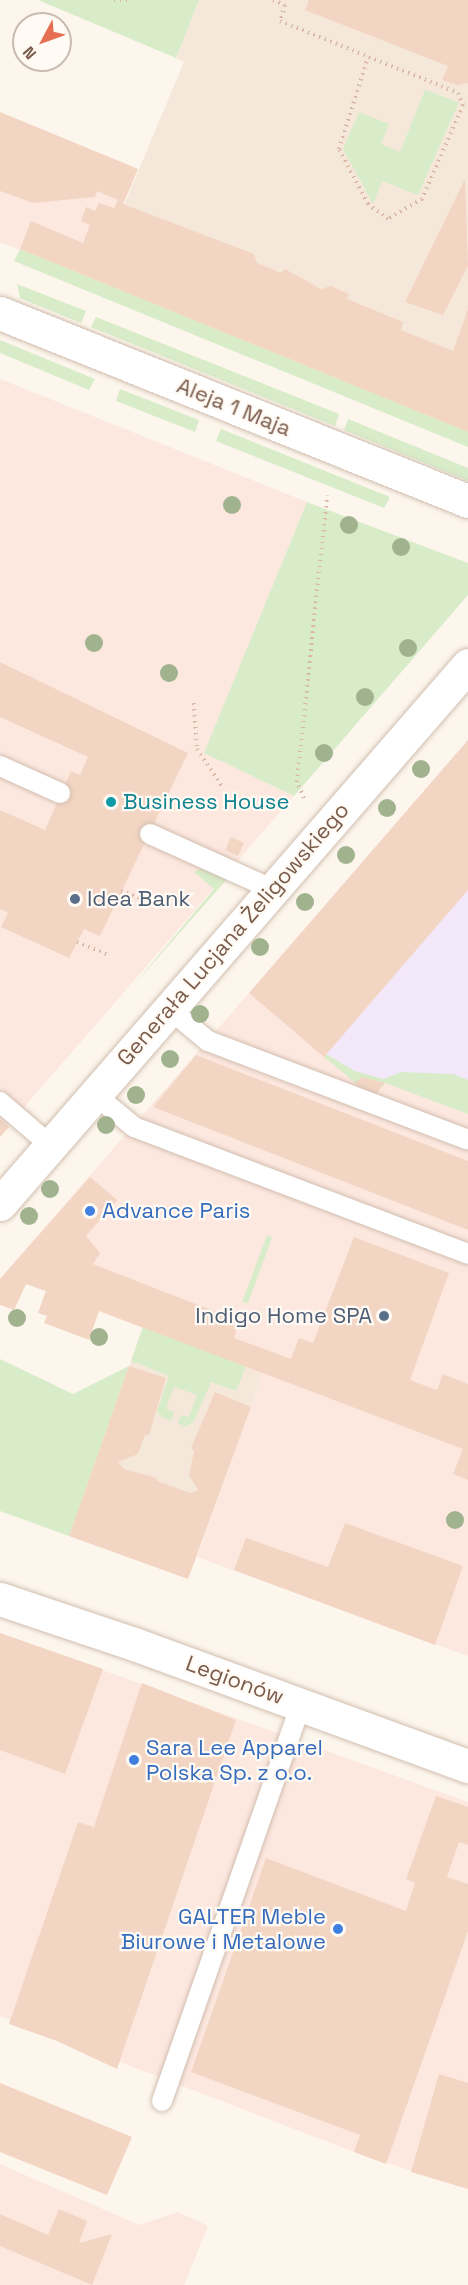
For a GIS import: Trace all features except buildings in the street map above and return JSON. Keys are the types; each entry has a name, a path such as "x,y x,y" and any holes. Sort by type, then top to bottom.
{"street":[{"name":"Aleja 1 Maja","path":"0,313 468,501"},
{"name":"Generała Lucjana Żeligowskiego","path":"0,1204 468,665"},
{"name":"Legionów","path":"0,1599 301,1704 468,1766"}],"lane":[{"path":"0,766 60,793"},
{"path":"150,834 272,889"},
{"path":"168,1008 208,1041 468,1140"},
{"path":"94,1094 134,1127 468,1254"},
{"path":"0,1102 50,1145"},
{"path":"162,2101 301,1704"}],"path":[{"path":"114,0 132,0"},
{"path":"273,0 285,5 280,21 458,93 463,105 422,199 388,219 368,204 339,149 368,57"},
{"path":"305,799 297,782 327,496"},
{"path":"195,703 197,749 223,788"},
{"path":"121,891 151,902"},
{"path":"77,942 107,954"}],"shaded area":[{"path":"199,0 468,0 468,432 93,279 184,62 176,58"},
{"path":"0,112 138,169 93,279 0,242"},
{"name":"Business House","path":"0,379 307,502 205,753 294,796 0,1135"},
{"path":"468,740 468,1110 385,1079 373,1097 249,993"},
{"path":"249,993 384,1079 468,1110 468,1656 197,1557 263,1373 3,1275"},
{"path":"143,1327 263,1373 189,1577 69,1536"},
{"path":"0,1633 468,1802 468,2189 354,2152 0,2016"},
{"path":"0,2164 139,2225 178,2212 208,2226 184,2285 0,2285"}],"green space":[{"path":"38,0 199,0 176,58 72,14 72,12 67,12"},
{"path":"425,90 459,102 418,195 382,181 373,204 343,149 359,112 389,124 381,144 400,152"},
{"path":"20,249 468,432 468,447 14,261"},
{"path":"17,284 86,311 81,323 20,298"},
{"path":"96,317 339,414 335,426 91,327"},
{"path":"0,340 95,379 89,390 0,353"},
{"path":"120,389 199,420 195,432 116,401"},
{"path":"348,419 468,468 468,481 344,430"},
{"path":"221,429 390,497 384,508 216,441"},
{"path":"307,502 468,563 468,595 294,796 204,753"},
{"path":"205,866 228,878 132,987 214,889 194,872"},
{"path":"326,1054 355,1071 384,1079 401,1072 453,1074 468,1080 468,1114 385,1083 373,1097 324,1057"},
{"path":"267,1235 272,1238 248,1303 242,1302"},
{"path":"143,1327 246,1366 236,1391 211,1382 194,1421 186,1427 178,1423 181,1415 189,1417 197,1395 174,1387 166,1409 174,1412 171,1421 160,1416 157,1411 169,1376 131,1361"},
{"path":"0,1359 73,1394 129,1366 69,1536 0,1511"}],"place":[{"name":"Business House","path":"111,802"},
{"name":"Idea Bank","path":"75,899"},
{"name":"Advance Paris","path":"90,1211"},
{"name":"Indigo Home SPA","path":"384,1316"},
{"name":"Sara Lee Apparel Polska Sp. z o.o.","path":"134,1760"},
{"name":"GALTER Meble Biurowe i Metalowe","path":"338,1929"}]}
